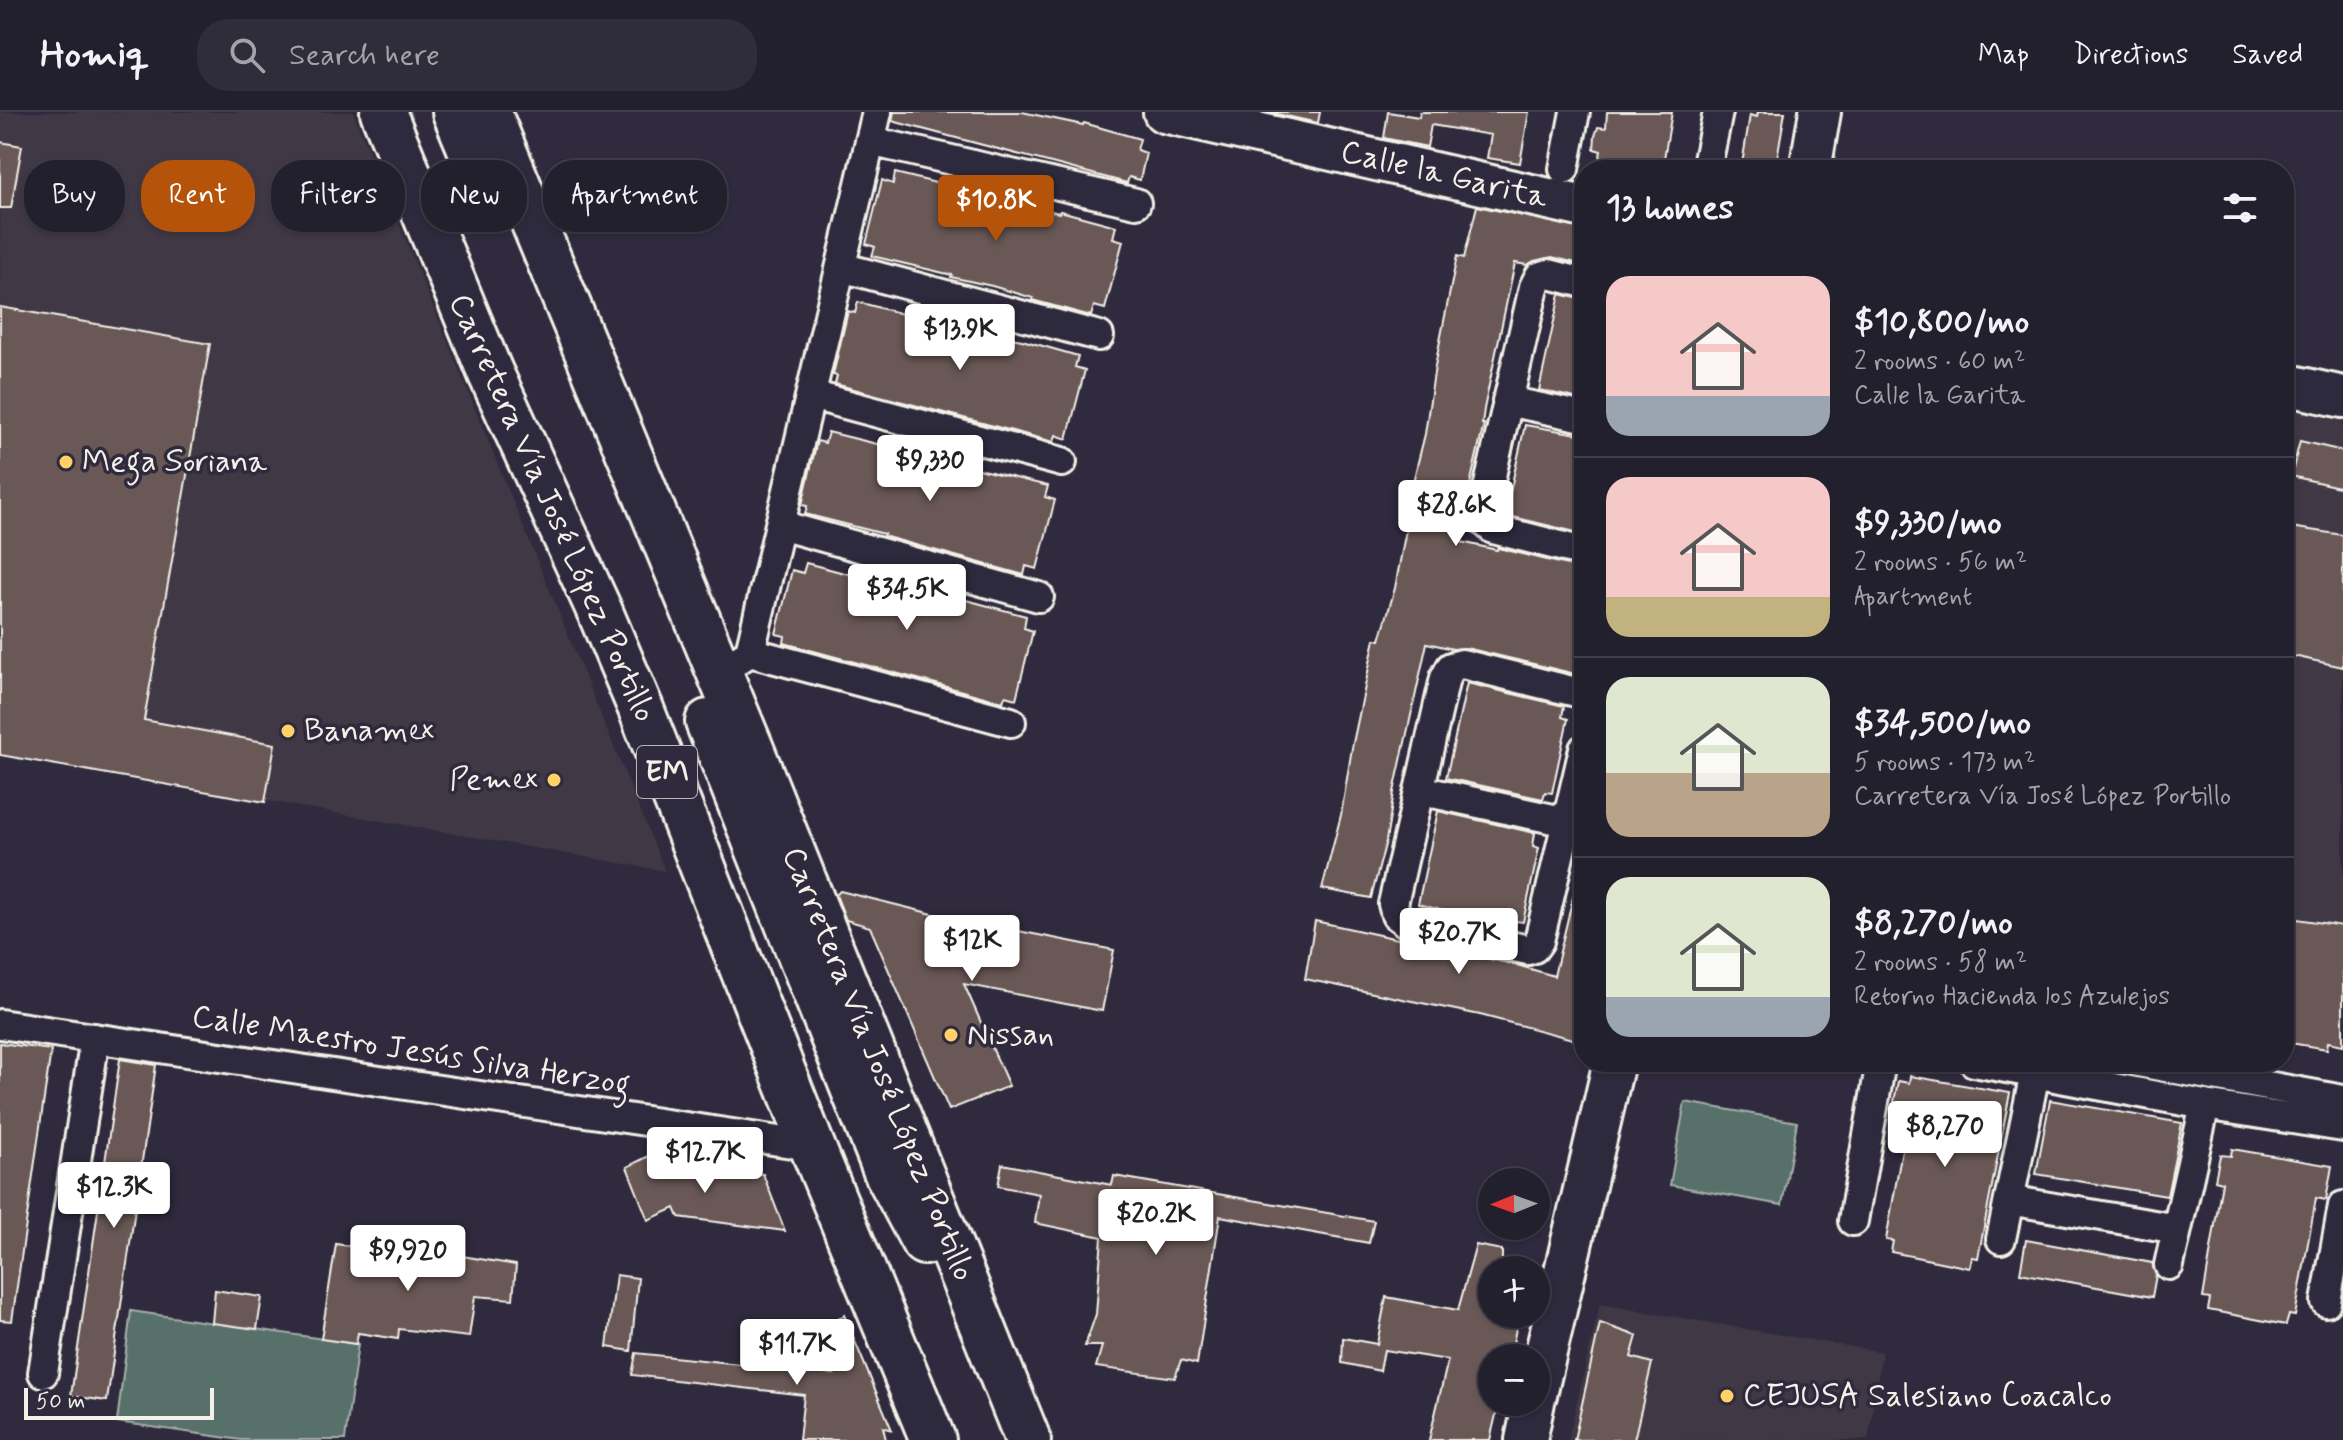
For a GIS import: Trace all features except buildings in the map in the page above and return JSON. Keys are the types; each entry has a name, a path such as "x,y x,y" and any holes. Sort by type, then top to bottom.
{"main road":[{"name":"Carretera Vía José López Portillo","path":"383,112 484,358 600,612 644,717 812,1146 933,1440"},
{"path":"455,112 548,339 595,438 886,1171 1023,1430"},
{"name":"Carretera Vía José López Portillo","path":"488,112 735,662 927,1185 1023,1430"}],"street":[{"path":"877,112 780,525 735,662 1011,722"},
{"path":"1564,169 1575,112"},
{"path":"1708,160 1718,112"},
{"path":"1812,160 1820,112"},
{"name":"Calle la Garita","path":"1188,115 1574,205"},
{"path":"870,141 1136,203"},
{"path":"841,267 1099,336"},
{"path":"1574,280 1549,274 1539,277 1534,287 1483,511 1484,521 1493,529 1574,549"},
{"path":"2294,386 2343,397"},
{"path":"811,395 1062,462"},
{"path":"1507,401 1574,415"},
{"path":"780,525 1039,597"},
{"path":"1574,692 1462,664 1451,667 1445,678 1393,904 1396,915 1407,923 1528,950 1534,948 1574,838"},
{"path":"1419,790 1574,825"},
{"name":"Calle Maestro Jesús Silva Herzog","path":"0,1024 812,1146"},
{"path":"43,1373 95,1038"},
{"path":"1548,1344 1612,1072"},
{"path":"1853,1221 1879,1072"},
{"path":"2029,1072 2205,1105 2298,1105 2343,1100"},
{"path":"2175,1072 2298,1105 2343,1127"},
{"path":"2001,1239 2035,1073"},
{"path":"2169,1265 2205,1105"},
{"path":"2009,1200 2177,1229"},
{"path":"2326,1302 2338,1255 2343,1206"},
{"path":"1526,1440 1531,1416"}],"shaded area":[{"path":"0,112 353,112 373,160 271,160 271,232 402,232 665,871 0,754"},
{"path":"2294,405 2343,415 2343,1003 2294,995"},
{"name":"CEJUSA Salesiano Coacalco","path":"1600,1304 1882,1352 1868,1440 1568,1440"}],"green space":[{"path":"1685,1102 1797,1122 1782,1205 1670,1185"},
{"path":"131,1311 358,1344 345,1440 241,1440 117,1422"}],"place":[{"name":"Mega Soriana","path":"66,462"},
{"name":"Banamex","path":"288,731"},
{"name":"Pemex","path":"554,780"},
{"name":"Nissan","path":"951,1035"},
{"name":"CEJUSA Salesiano Coacalco","path":"1727,1396"}]}
